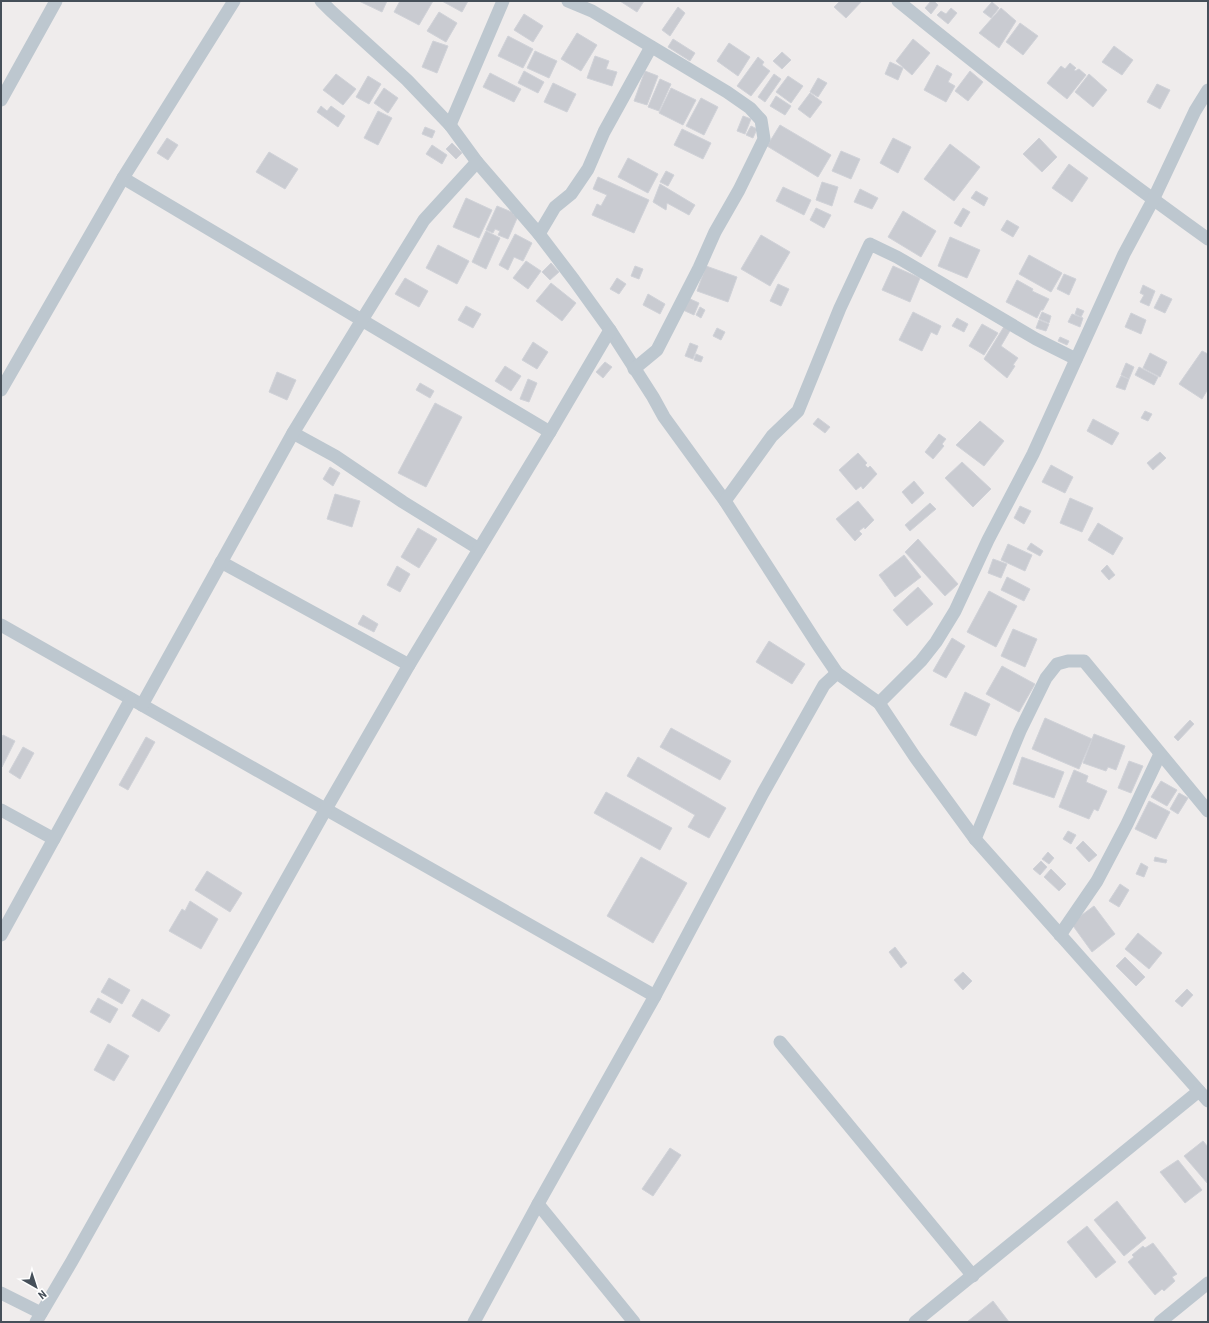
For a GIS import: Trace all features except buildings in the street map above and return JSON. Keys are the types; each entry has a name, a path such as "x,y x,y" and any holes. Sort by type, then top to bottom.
{"street":[{"path":"1,100 56,1"},
{"path":"1,390 123,178 234,1"},
{"path":"321,1 407,80 450,125 476,162 539,234 610,330 653,397 664,417 725,501 837,673 879,703 915,757 975,840 1204,1096 915,1322"},
{"path":"450,125 503,1"},
{"path":"568,1 592,11 727,92 750,108 761,120 764,139 739,190 715,232 699,268 656,350 634,369"},
{"path":"906,3 977,65 1153,200 1208,239"},
{"path":"539,234 555,207 571,194 588,169 604,132 631,80 651,47"},
{"path":"879,703 921,661 936,642 955,611 988,540 1033,454 1124,254 1153,200 1195,111 1208,90"},
{"path":"1,935 54,839 221,562 293,433 362,320 424,220 476,162"},
{"path":"123,178 550,432"},
{"path":"725,501 772,436 798,411 840,308 870,244 897,257 1036,339 1076,359"},
{"path":"1,1292 38,1318 72,1261 326,809 409,665 610,330"},
{"path":"293,433 335,456 403,502 479,549"},
{"path":"221,562 409,665"},
{"path":"1,626 655,996"},
{"path":"975,840 1020,731 1046,678 1057,664 1068,661 1084,661 1208,811"},
{"path":"474,1322 538,1204 655,996 824,685 837,673"},
{"path":"1060,936 1097,881 1127,824 1160,754"},
{"path":"1,810 54,839"},
{"path":"780,1042 973,1276"},
{"path":"538,1204 634,1322"},
{"path":"1160,1322 1208,1283"}]}
